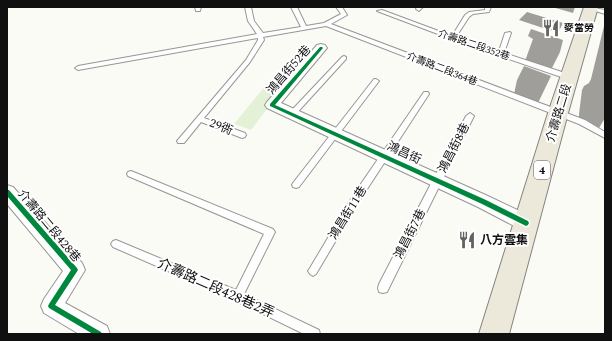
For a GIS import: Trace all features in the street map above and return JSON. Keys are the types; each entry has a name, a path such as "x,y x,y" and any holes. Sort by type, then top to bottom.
{"main road":[{"name":"介壽路二段","path":"494,334 569,77 596,9"}],"street":[{"name":"鴻昌街52巷","path":"272,105 321,48"},
{"name":"鴻昌街","path":"272,105 386,156 484,202 526,224"},
{"name":"介壽路二段428巷","path":"7,192 75,270 51,306 99,334"}],"lane":[{"path":"181,141 248,61 261,40 260,34 252,21 248,7"},
{"path":"294,7 304,27"},
{"path":"78,68 260,34 326,24 344,15 339,7"},
{"path":"453,38 467,16 471,13 487,11 488,7"},
{"name":"介壽路二段352巷","path":"380,11 453,38 569,77"},
{"name":"介壽路二段364巷","path":"326,24 582,122 605,135"},
{"path":"501,54 508,33"},
{"path":"293,114 344,58"},
{"path":"296,185 376,81"},
{"name":"鴻昌街11巷","path":"312,271 357,197 386,156 426,94"},
{"name":"鴻昌街8巷","path":"437,180 470,116"},
{"name":"29衖","path":"200,119 242,135"},
{"path":"131,174 270,232 238,296"},
{"name":"鴻昌街7巷","path":"383,288 437,180"},
{"name":"介壽路二段428巷2弄","path":"116,244 238,296 315,334"}],"green space":[{"path":"267,84 282,89 251,130 234,124"}],"building":[{"path":"552,7 575,7 573,13"},
{"name":"麥當勞","path":"527,12 563,23 558,33 519,20"},
{"path":"604,26 605,118 599,128 579,118 579,114 582,90 591,79"},
{"path":"531,29 563,40 560,52 551,70 525,61 533,39 528,36"},
{"path":"524,66 551,76 538,103 514,94 517,80"}],"cycle path":[{"path":"321,48 272,105 484,202 526,223"},
{"path":"7,192 75,270 51,306 99,334"}],"place":[{"name":"麥當勞","path":"551,28"},
{"name":"八方雲集","path":"467,240"}]}
